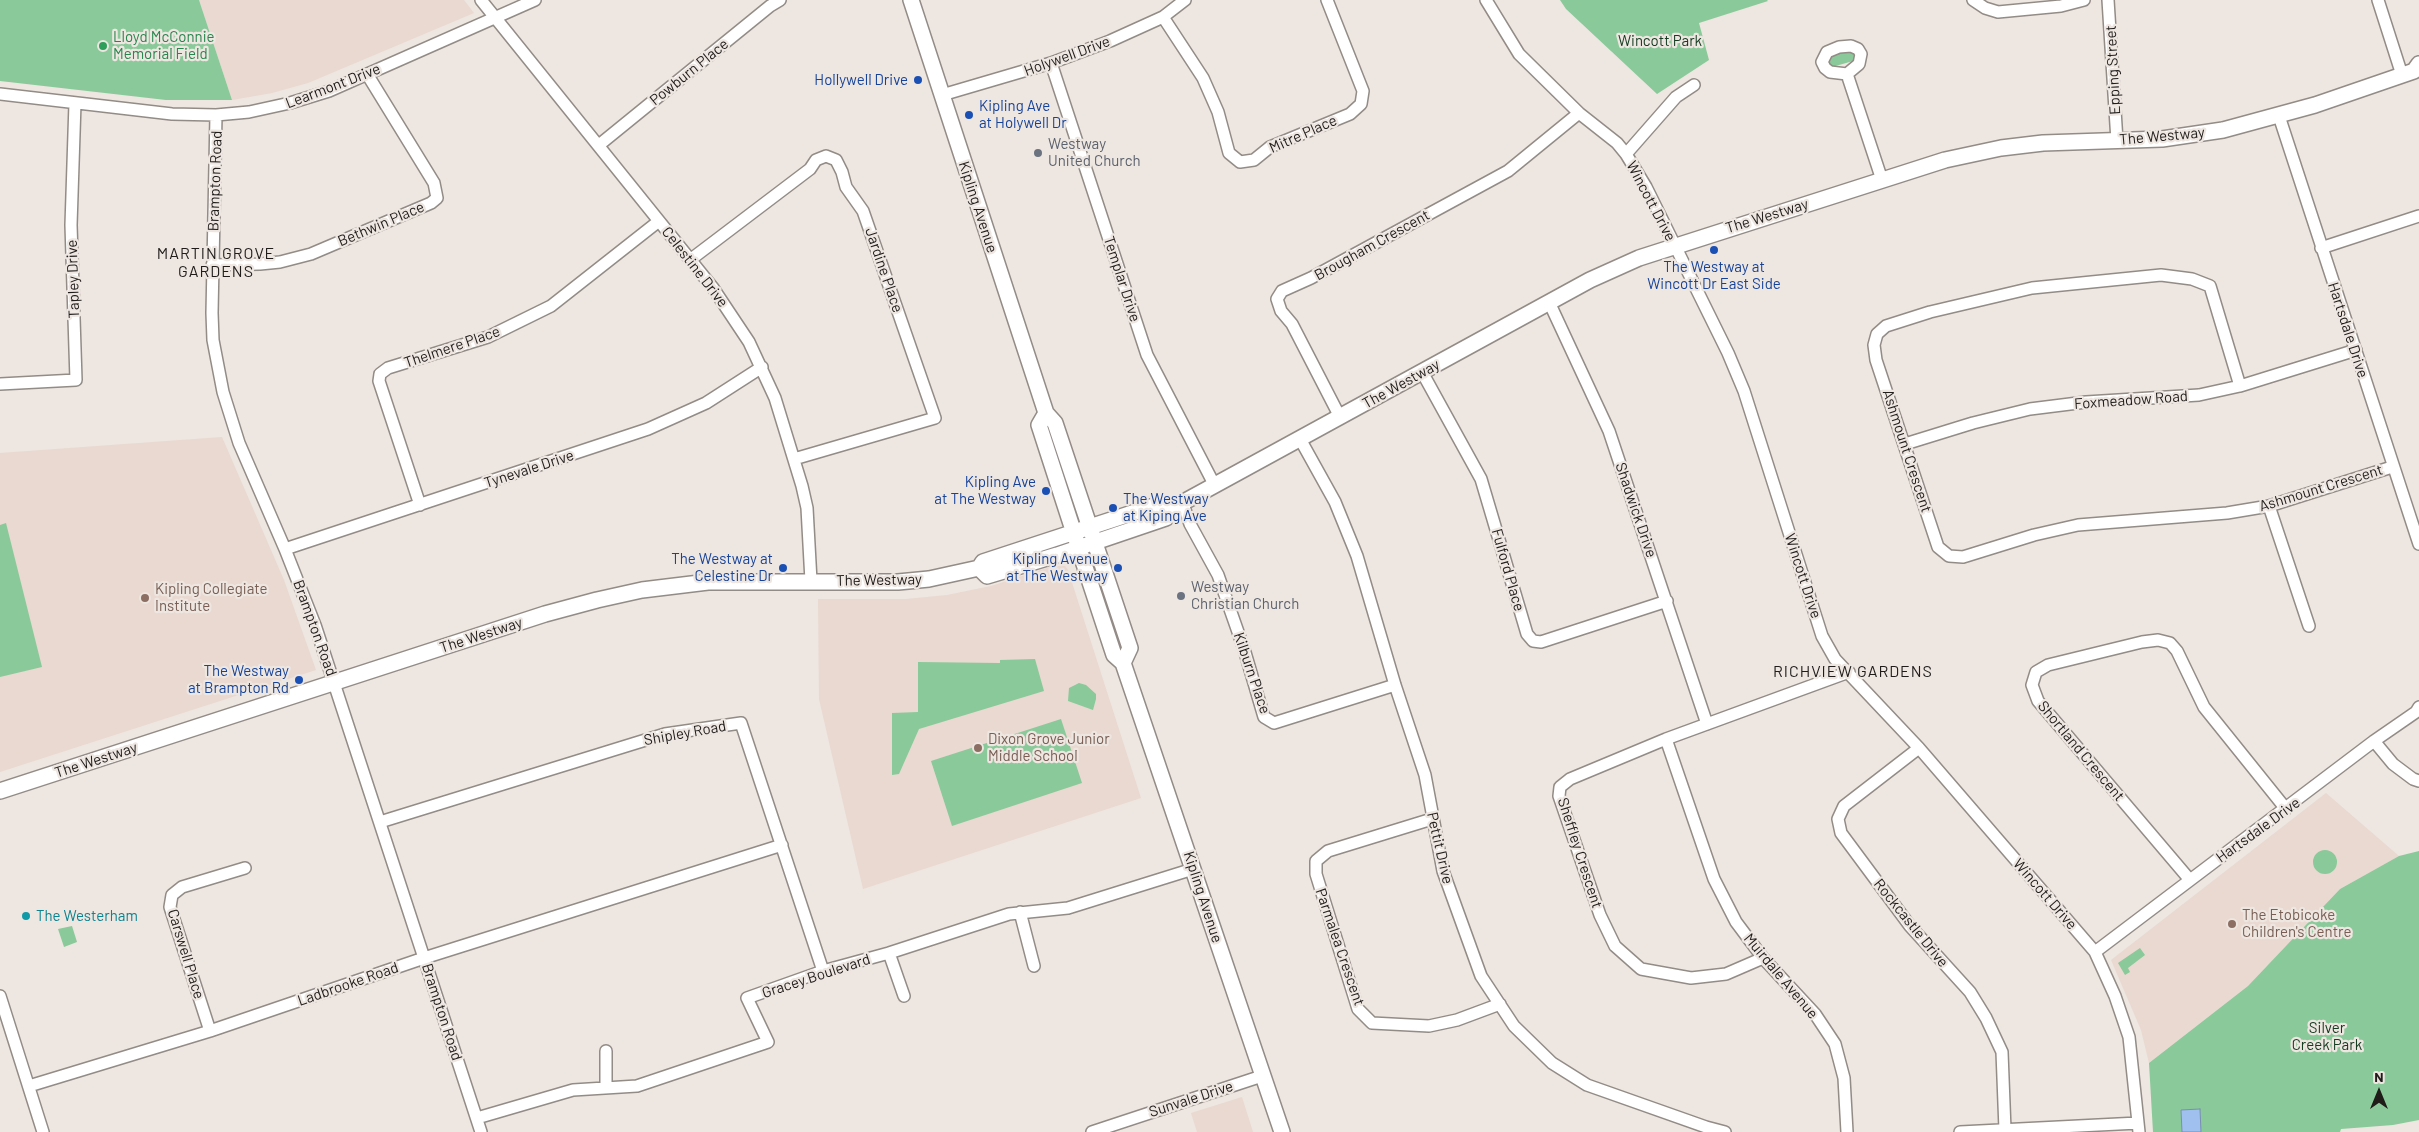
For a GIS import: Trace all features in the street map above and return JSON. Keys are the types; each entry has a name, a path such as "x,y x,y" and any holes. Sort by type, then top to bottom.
{"main road":[{"name":"Kipling Avenue","path":"910,0 1046,414 1055,422 1130,648 1123,663"},
{"name":"The Westway","path":"979,568 988,576 1079,548 1166,518 1177,507 1549,302 1614,269 1675,246 1945,160 2000,148 2060,141 2117,141 2184,136 2279,116 2413,71"},
{"name":"Kipling Avenue","path":"1046,414 1039,425 1073,532 1114,655 1123,663 1282,1132"},
{"name":"The Westway","path":"0,791 545,614 617,595 708,582 915,581 979,568 983,562 1160,504 1177,507"}],"street":[{"name":"Celestine Drive","path":"482,0 725,304 762,367 775,398 807,508 810,581"},
{"name":"Learmont Drive","path":"0,94 172,114 216,115 249,112 290,103 329,90 535,0"},
{"name":"Powburn Place","path":"598,145 770,6 780,0"},
{"name":"Holywell Drive","path":"942,95 1052,63 1110,41 1164,17 1185,0"},
{"name":"Mitre Place","path":"1164,17 1203,78 1218,112 1229,152 1240,162 1254,160 1270,147 1350,114 1362,104 1363,91 1327,0"},
{"name":"Wincott Drive","path":"1486,0 1519,54 1579,113 1617,143 1646,187 1728,353 1744,391 1822,636 1835,660 1849,672 1919,748 2095,952 2115,996 2129,1037 2138,1127"},
{"path":"1973,0 1984,8 1998,12 2061,6 2084,0"},
{"name":"Epping Street","path":"2108,0 2117,141"},
{"path":"2378,0 2413,71"},
{"name":"Templar Drive","path":"1052,63 1147,355 1215,486"},
{"name":"Bethwin Place","path":"212,265 280,262 311,254 431,203 437,198 434,182 367,74"},
{"path":"1847,74 1882,180"},
{"path":"1626,154 1676,97 1694,85"},
{"name":"Tapley Drive","path":"0,384 76,380 71,225 75,103"},
{"name":"Brougham Crescent","path":"1340,418 1292,324 1281,312 1277,299 1282,291 1311,278 1508,171 1579,113"},
{"name":"Brampton Road","path":"216,115 212,265 213,340 223,392 239,443 286,548 334,682 481,1132"},
{"name":"Hartsdale Drive","path":"2279,116 2356,350 2392,467 2419,544"},
{"name":"Jardine Place","path":"690,260 810,169 816,160 826,156 836,160 846,187 863,211 935,418 794,458"},
{"path":"2321,248 2419,216"},
{"name":"Thelmere Place","path":"420,505 379,381 380,374 388,368 488,337 551,306 659,221"},
{"name":"Ashmount Crescent","path":"2240,386 2210,286 2192,279 2161,275 2032,288 1930,312 1886,326 1877,334 1874,345 1876,360 1938,547 1949,556 1963,557 2034,534 2078,525 2227,513 2269,506 2392,467"},
{"name":"Shadwick Drive","path":"1549,302 1609,431 1708,724"},
{"name":"Foxmeadow Road","path":"1905,444 1973,422 2030,409 2086,402 2199,395 2240,386 2356,350"},
{"name":"Tynevale Drive","path":"286,548 616,441 678,418 706,403 762,367"},
{"name":"Fulford Place","path":"1422,372 1481,479 1527,634 1533,641 1541,642 1666,601"},
{"name":"Pettit Drive","path":"1300,439 1335,502 1357,556 1395,685 1425,775 1443,871 1482,976 1514,1026 1552,1063 1587,1086 1706,1128 1725,1132"},
{"path":"2269,506 2309,626"},
{"name":"Kilburn Place","path":"1177,507 1190,524 1218,574 1244,649 1264,717 1274,723 1395,685"},
{"name":"Shortland Crescent","path":"2190,880 2038,701 2032,685 2036,672 2048,665 2142,642 2158,640 2170,643 2177,651 2204,707 2286,809"},
{"name":"Sheffley Crescent","path":"1763,958 1726,974 1691,978 1641,969 1616,946 1600,915 1559,796 1560,787 1570,779 1666,739 1849,672"},
{"name":"Hartsdale Drive","path":"2095,952 2374,741 2416,712 2419,707"},
{"name":"Shipley Road","path":"380,822 665,734 741,723 823,971"},
{"name":"Muirdale Avenue","path":"1666,739 1714,879 1736,922 1763,958 1815,1014 1835,1044 1844,1078 1847,1132"},
{"path":"2374,741 2393,764 2413,779 2419,781"},
{"name":"Rockcastle Drive","path":"1919,748 1844,806 1838,819 1841,833 1910,926 1970,992 1986,1018 2002,1052 2005,1130"},
{"name":"Parmalea Crescent","path":"1432,819 1328,851 1316,861 1316,874 1358,1009 1372,1023 1429,1026 1457,1020 1500,1004"},
{"name":"Ladbrooke Road","path":"29,1086 210,1030 424,958 782,845"},
{"name":"Carswell Place","path":"210,1030 170,907 172,895 182,888 246,868"},
{"name":"Gracey Boulevard","path":"477,1118 573,1090 637,1086 768,1042 747,998 823,971 890,953 1020,912 1068,908 1193,869"},
{"path":"1020,912 1034,966"},
{"path":"890,953 904,996"},
{"path":"0,996 43,1132"},
{"path":"606,1051 606,1088"},
{"name":"Sunvale Drive","path":"1092,1132 1262,1076"},
{"path":"1960,1132 2138,1127"}],"shaded area":[{"path":"199,0 464,0 474,13 308,83 272,93 232,100"},
{"name":"Kipling Collegiate Institute","path":"222,437 284,580 316,670 0,772 0,453"},
{"name":"Dixon Grove Junior Middle School","path":"1053,566 1065,566 1068,570 1141,798 863,889 819,699 818,599 906,599 947,595 991,586"},
{"name":"The Etobicoke Children's Centre","path":"2326,793 2399,856 2340,889 2248,986 2149,1063 2141,1030 2111,960"},
{"path":"1242,1097 1253,1132 1197,1132 1191,1113"}],"green space":[{"path":"0,0 199,0 232,100 166,100 0,81"},
{"name":"Wincott Park","path":"1560,0 1768,1 1699,23 1709,60 1657,94 1566,9"},
{"path":"1852,50 1856,55 1853,61 1832,67 1828,63 1831,56"},
{"path":"6,523 42,667 0,677 0,525"},
{"path":"1035,659 1044,691 919,729 899,774 892,775 892,713 918,712 918,662 1000,663 1000,660"},
{"path":"1079,683 1086,685 1096,694 1093,710 1068,701 1069,688"},
{"path":"1061,719 1082,783 952,826 931,761"},
{"path":"2325,850 2330,851 2336,857 2336,867 2330,873 2325,874 2320,873 2314,867 2313,862 2314,857 2320,851"},
{"name":"Silver Creek Park","path":"2419,851 2419,1120 2393,1125 2341,1129 2340,1132 2153,1132 2149,1063 2248,986 2340,889 2399,856"},
{"path":"72,926 77,942 64,947 58,929"},
{"path":"2140,948 2145,955 2128,968 2130,972 2125,975 2118,963"}],"water":[{"path":"2200,1109 2201,1132 2182,1132 2181,1110"}],"place":[{"name":"Lloyd McConnie Memorial Field","path":"103,46"},
{"name":"Hollywell Drive","path":"918,80"},
{"name":"Kipling Ave at Holywell Dr","path":"969,115"},
{"name":"Westway United Church","path":"1038,153"},
{"name":"The Westway at Wincott Dr East Side","path":"1714,250"},
{"name":"Kipling Ave at The Westway","path":"1046,491"},
{"name":"The Westway at Kiping Ave","path":"1113,508"},
{"name":"The Westway at Celestine Dr","path":"783,568"},
{"name":"Kipling Avenue at The Westway","path":"1118,568"},
{"name":"Westway Christian Church","path":"1181,596"},
{"name":"Kipling Collegiate Institute","path":"145,598"},
{"name":"The Westway at Brampton Rd","path":"299,680"},
{"name":"Dixon Grove Junior Middle School","path":"978,748"},
{"name":"The Westerham","path":"26,916"},
{"name":"The Etobicoke Children's Centre","path":"2232,924"}],"district":[{"name":"MARTIN GROVE GARDENS","path":"216,263"},
{"name":"RICHVIEW GARDENS","path":"1853,672"}]}
